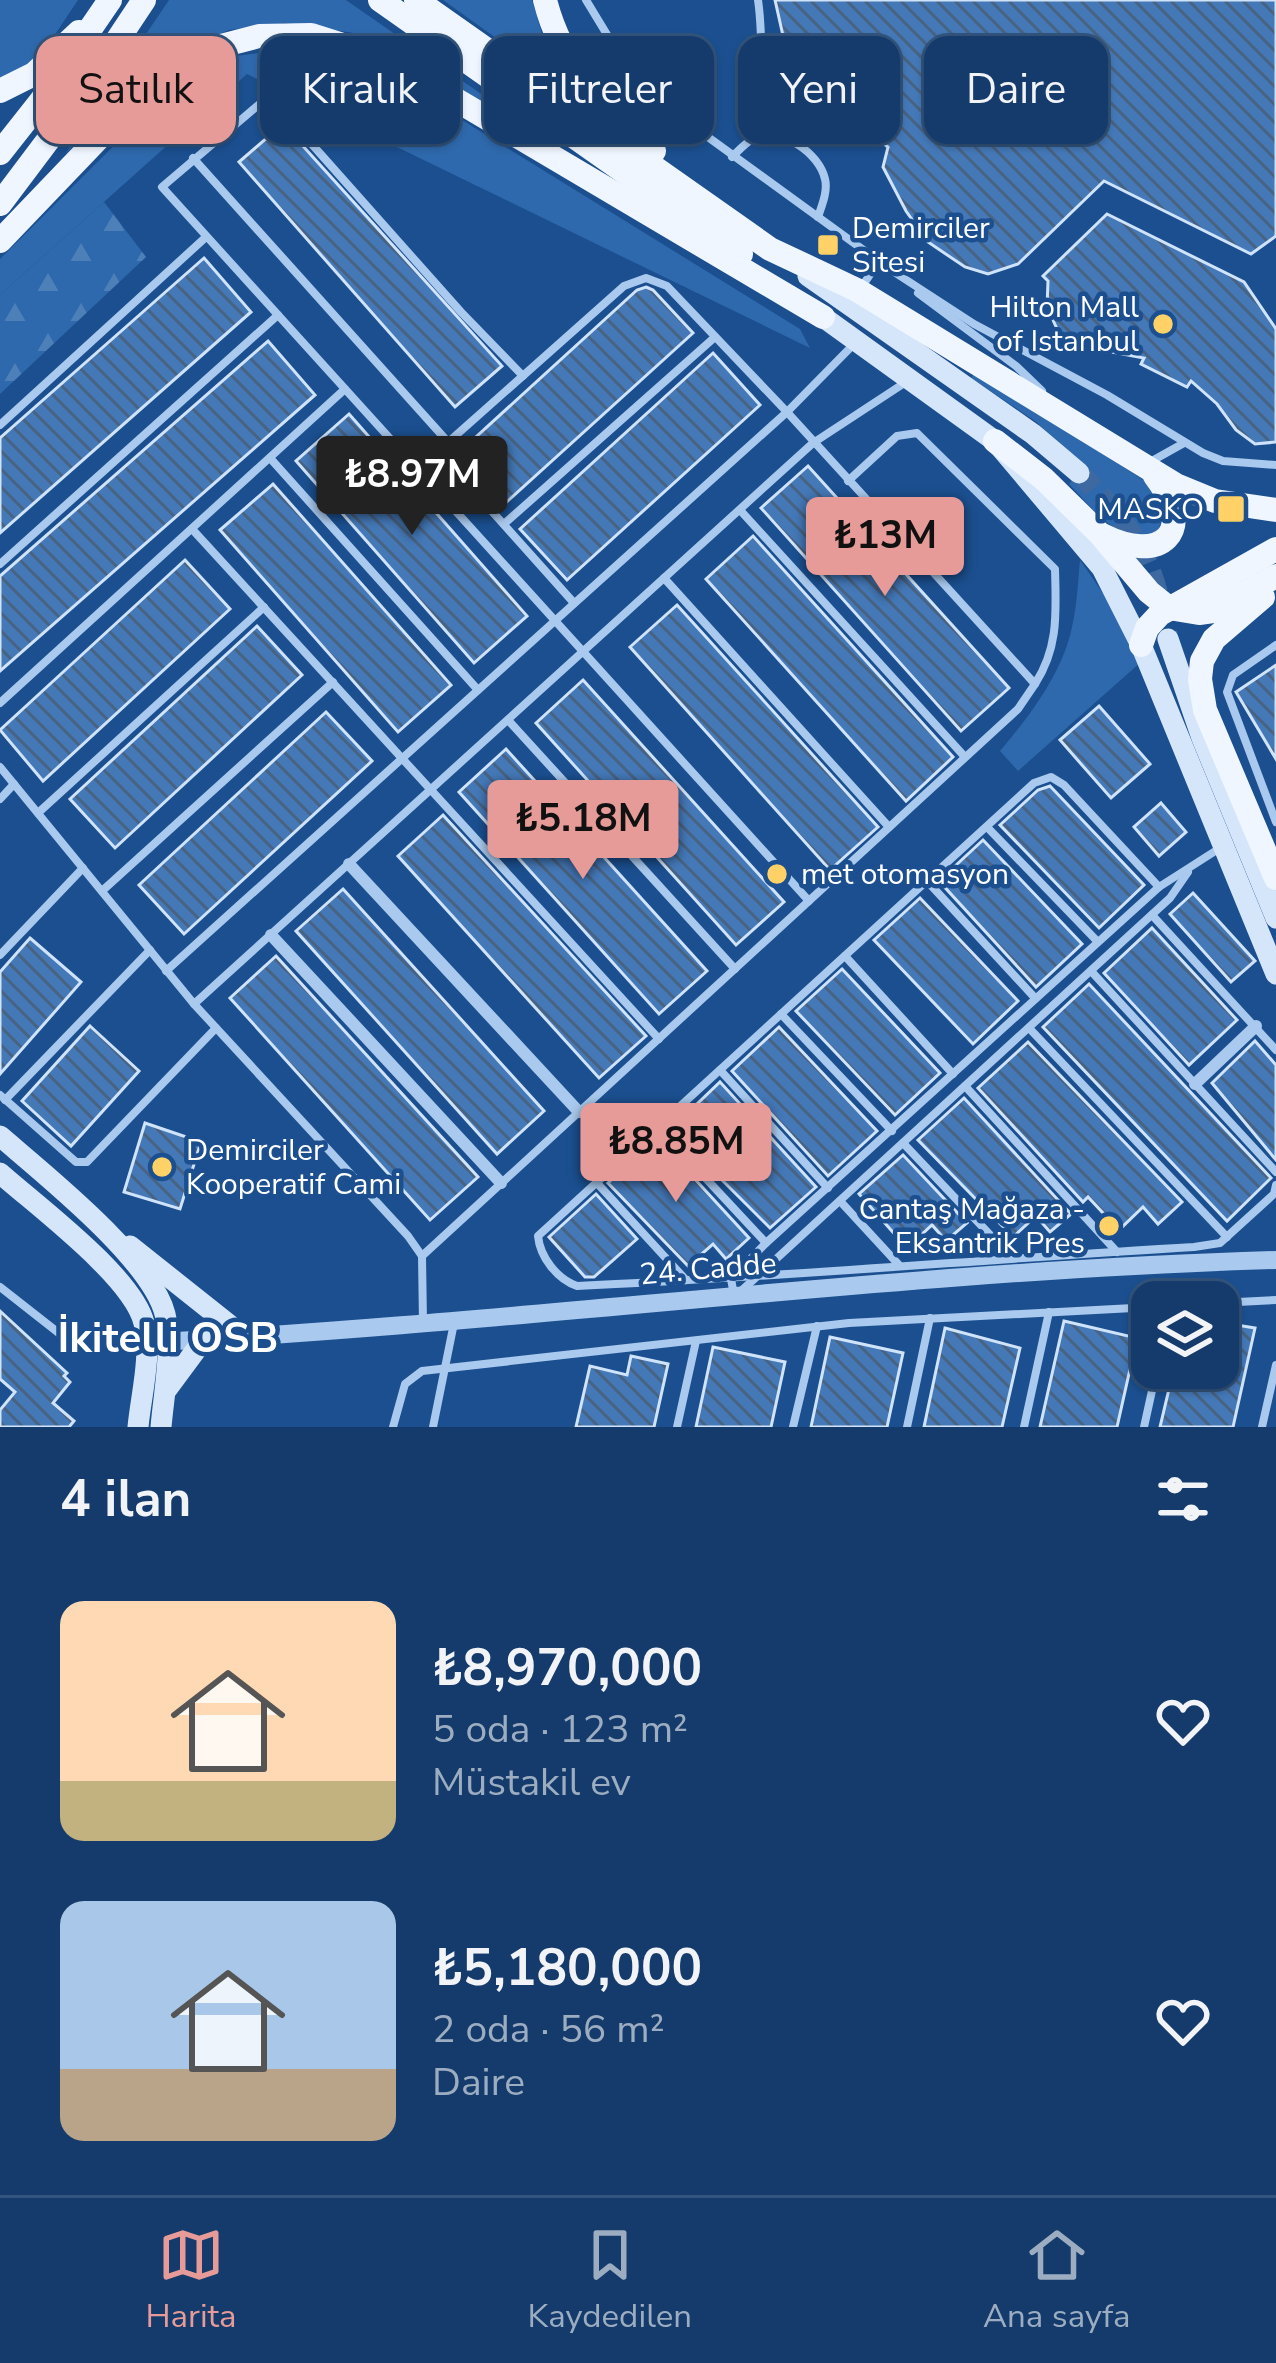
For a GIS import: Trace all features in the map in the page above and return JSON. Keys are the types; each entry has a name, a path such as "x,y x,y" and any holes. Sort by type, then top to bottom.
{"main road":[{"path":"0,153 110,0"},
{"path":"0,204 144,0"},
{"path":"380,0 755,264 855,343 995,441 1044,479 1169,608 1199,614 1213,611 1276,578"},
{"path":"416,0 1016,421 1078,473"},
{"path":"545,0 572,66 603,105 649,147 736,212 770,249 857,290 1176,484 1215,501 1276,509"},
{"path":"0,91 34,74 67,40 93,27"},
{"path":"0,241 159,75 235,41 311,35 371,53 404,69 823,317"},
{"path":"995,441 1102,568 1142,645 1276,974"},
{"path":"1100,534 1135,548 1163,541 1171,532 1174,507 1146,465"},
{"path":"1142,645 1150,624 1169,608 1276,549"},
{"path":"1276,578 1251,608 1214,638 1199,679 1205,710 1276,878"},
{"path":"1168,639 1195,720 1276,918"},
{"path":"0,1136 242,1335"},
{"path":"0,1173 108,1269 136,1305 156,1342 164,1395 161,1427"},
{"path":"86,1210 154,1288 165,1316 138,1427"},
{"path":"164,1395 204,1339"}],"street":[{"path":"349,864 579,1112"},
{"path":"271,934 501,1184"},
{"path":"1195,1084 1256,1026"},
{"name":"24. Cadde","path":"156,1342 454,1322 733,1288 1276,1260"}],"lane":[{"path":"586,0 620,56 657,100 1016,366 1058,411"},
{"path":"758,0 762,36"},
{"path":"523,376 268,96 162,187 809,901"},
{"path":"732,157 748,144"},
{"path":"798,144 818,164 826,182 818,217"},
{"path":"193,158 448,442"},
{"path":"0,425 206,237"},
{"path":"857,290 870,280 873,270 868,253"},
{"path":"891,270 974,324 1222,461 1276,465"},
{"path":"418,469 624,286 646,278 667,286 1035,684"},
{"path":"0,564 278,315"},
{"path":"504,524 715,337"},
{"path":"166,971 787,412 855,343"},
{"path":"194,1004 813,443 909,380"},
{"path":"0,703 345,389"},
{"path":"422,1256 1018,709 1035,684 1055,641 1055,569 917,433 897,436 848,481"},
{"path":"1146,465 1185,442"},
{"path":"438,451 574,603"},
{"path":"270,458 478,690"},
{"path":"740,510 965,757"},
{"path":"192,529 659,1039"},
{"path":"664,578 889,827"},
{"path":"38,813 264,607"},
{"path":"1276,645 1233,674 1227,692 1276,821"},
{"path":"102,891 333,682"},
{"path":"508,720 735,969"},
{"path":"0,766 194,1004 422,1256 423,1324"},
{"path":"1159,887 1064,785 1051,777 1034,784 538,1236 539,1251 565,1282 577,1286 687,1281 733,1288 755,1278 1152,915 1190,870"},
{"path":"0,799 14,784"},
{"path":"986,826 1097,941"},
{"path":"733,1288 766,1243 1097,941 1159,887 1225,844"},
{"path":"0,955 82,868"},
{"path":"927,881 1035,998"},
{"path":"1152,915 1276,1050"},
{"path":"150,950 3,1097 76,1162 87,1162 216,1028"},
{"path":"845,956 953,1074"},
{"path":"1091,971 1276,1172"},
{"path":"781,1014 892,1131"},
{"path":"1029,1028 1227,1237"},
{"path":"720,1070 828,1188"},
{"path":"965,1086 1117,1252"},
{"path":"658,1127 766,1243"},
{"path":"903,1143 1012,1258"},
{"path":"597,1183 687,1281"},
{"path":"733,1288 755,1278 1220,1243 1274,1194 1276,1185"},
{"path":"840,1201 899,1265"},
{"path":"0,1287 74,1345"},
{"path":"1239,1303 1276,1300"},
{"path":"393,1427 405,1384 422,1371 817,1326 1131,1308"},
{"path":"1024,1427 1049,1312"},
{"path":"907,1427 930,1318"},
{"path":"433,1427 454,1322"},
{"path":"793,1427 817,1326"},
{"path":"676,1427 696,1340"},
{"path":"1262,1427 1276,1364"},
{"path":"1144,1427 1152,1389"}],"green space":[{"path":"0,0 78,0 54,36 36,36 36,59 0,80"},
{"path":"169,0 346,0 398,36 360,36 285,23 216,36 145,36"},
{"path":"443,0 532,0 543,36 493,36"},
{"path":"260,53 260,80 247,74 236,84 236,56"},
{"path":"460,79 484,96 484,106 460,91"},
{"path":"460,119 484,134 484,144 501,144 800,329 810,348 391,144 460,144"},
{"path":"116,144 169,144 0,295 0,259"},
{"path":"104,202 146,257 0,394 0,295"},
{"path":"975,372 1145,481 1162,510 1158,530 1132,535 1108,523 1069,484 1083,466 1035,421 971,378"},
{"path":"1080,560 1141,662 1018,771 1000,751 1033,709 1061,661 1074,619"}],"building":[{"path":"775,0 1276,0 1276,236 1251,254 1104,181 1018,264 988,274 965,267 928,242 883,167 888,147 884,144 900,144 900,36 783,36"},
{"path":"260,144 301,144 502,366 455,407 239,162"},
{"name":"Hilton Mall of Istanbul","path":"1107,214 1244,282 1276,329 1276,442 1255,444 1191,381 1187,387 1141,364 1144,358 1085,347 1058,331 1047,307 1048,281 1043,276"},
{"path":"204,258 251,312 0,533 0,438"},
{"path":"646,287 693,333 500,508 454,457 637,290"},
{"path":"268,341 315,395 0,671 0,576"},
{"path":"713,353 760,405 567,580 520,529"},
{"path":"349,414 527,616 474,663 296,461"},
{"path":"808,466 1009,688 961,731 761,508"},
{"path":"273,484 451,685 398,732 220,530"},
{"path":"753,536 953,757 906,801 706,579"},
{"path":"185,560 230,609 43,781 0,730"},
{"path":"677,605 878,827 830,870 630,647"},
{"path":"257,626 302,675 115,848 70,799"},
{"path":"1276,665 1276,759 1236,692"},
{"path":"583,680 784,902 736,945 536,723"},
{"path":"1099,706 1150,764 1111,798 1060,740"},
{"path":"326,712 372,761 184,934 139,885"},
{"path":"506,749 707,971 659,1014 459,792"},
{"path":"1050,786 1144,885 1099,928 1000,825 1038,790"},
{"path":"1161,803 1186,832 1159,856 1134,827"},
{"path":"443,815 646,1036 599,1078 398,856"},
{"path":"983,840 1082,944 1036,987 939,881"},
{"path":"343,889 544,1111 497,1154 296,931"},
{"path":"1193,893 1255,961 1231,982 1170,914"},
{"path":"920,898 1018,1001 973,1044 874,940"},
{"path":"1152,928 1237,1020 1189,1065 1104,973"},
{"path":"30,938 81,982 0,1074 0,972"},
{"path":"276,956 478,1177 430,1220 230,998"},
{"path":"842,969 940,1073 895,1115 796,1011"},
{"path":"1089,984 1271,1178 1227,1221 1043,1027"},
{"path":"90,1026 139,1071 71,1146 22,1101"},
{"path":"779,1027 877,1131 828,1176 732,1071"},
{"path":"1255,1041 1276,1065 1276,1160 1212,1083"},
{"path":"1028,1042 1182,1202 1158,1224 1143,1207 1119,1230 1088,1197 1083,1202 978,1088"},
{"path":"720,1082 816,1187 770,1228 671,1129"},
{"path":"964,1098 1071,1214 1050,1232 1036,1216 1013,1237 918,1140"},
{"name":"Demirciler Kooperatif Cami","path":"145,1123 201,1142 180,1209 124,1192"},
{"path":"657,1138 749,1238 726,1259 713,1244 688,1266 608,1183"},
{"path":"903,1155 967,1223 946,1241 932,1225 907,1248 859,1194"},
{"path":"596,1194 637,1239 594,1277 585,1277 549,1237"},
{"path":"0,1311 67,1373 64,1376 70,1382 53,1403 74,1421 69,1427 0,1427 0,1410 15,1392 0,1379"},
{"path":"1064,1321 1131,1337 1131,1365 1117,1427 1040,1427"},
{"path":"1239,1325 1255,1328 1233,1427 1160,1427 1169,1389 1239,1389"},
{"path":"945,1328 1020,1348 1002,1427 924,1427"},
{"path":"830,1337 903,1353 887,1427 811,1427"},
{"path":"713,1347 785,1362 771,1427 696,1427"},
{"path":"631,1356 668,1364 654,1427 576,1427 590,1366 627,1375"}],"tunnel":[{"path":"1079,473 1140,547 1156,586 1168,639"}],"place":[{"name":"Demirciler Sitesi","path":"828,245"},
{"name":"Hilton Mall of Istanbul","path":"1163,324"},
{"name":"MASKO","path":"1231,509"},
{"name":"met otomasyon","path":"777,874"},
{"name":"Demirciler Kooperatif Cami","path":"162,1167"},
{"name":"Cantaş Mağaza - Eksantrik Pres","path":"1109,1226"}],"district":[{"name":"İkitelli OSB","path":"168,1338"}]}
